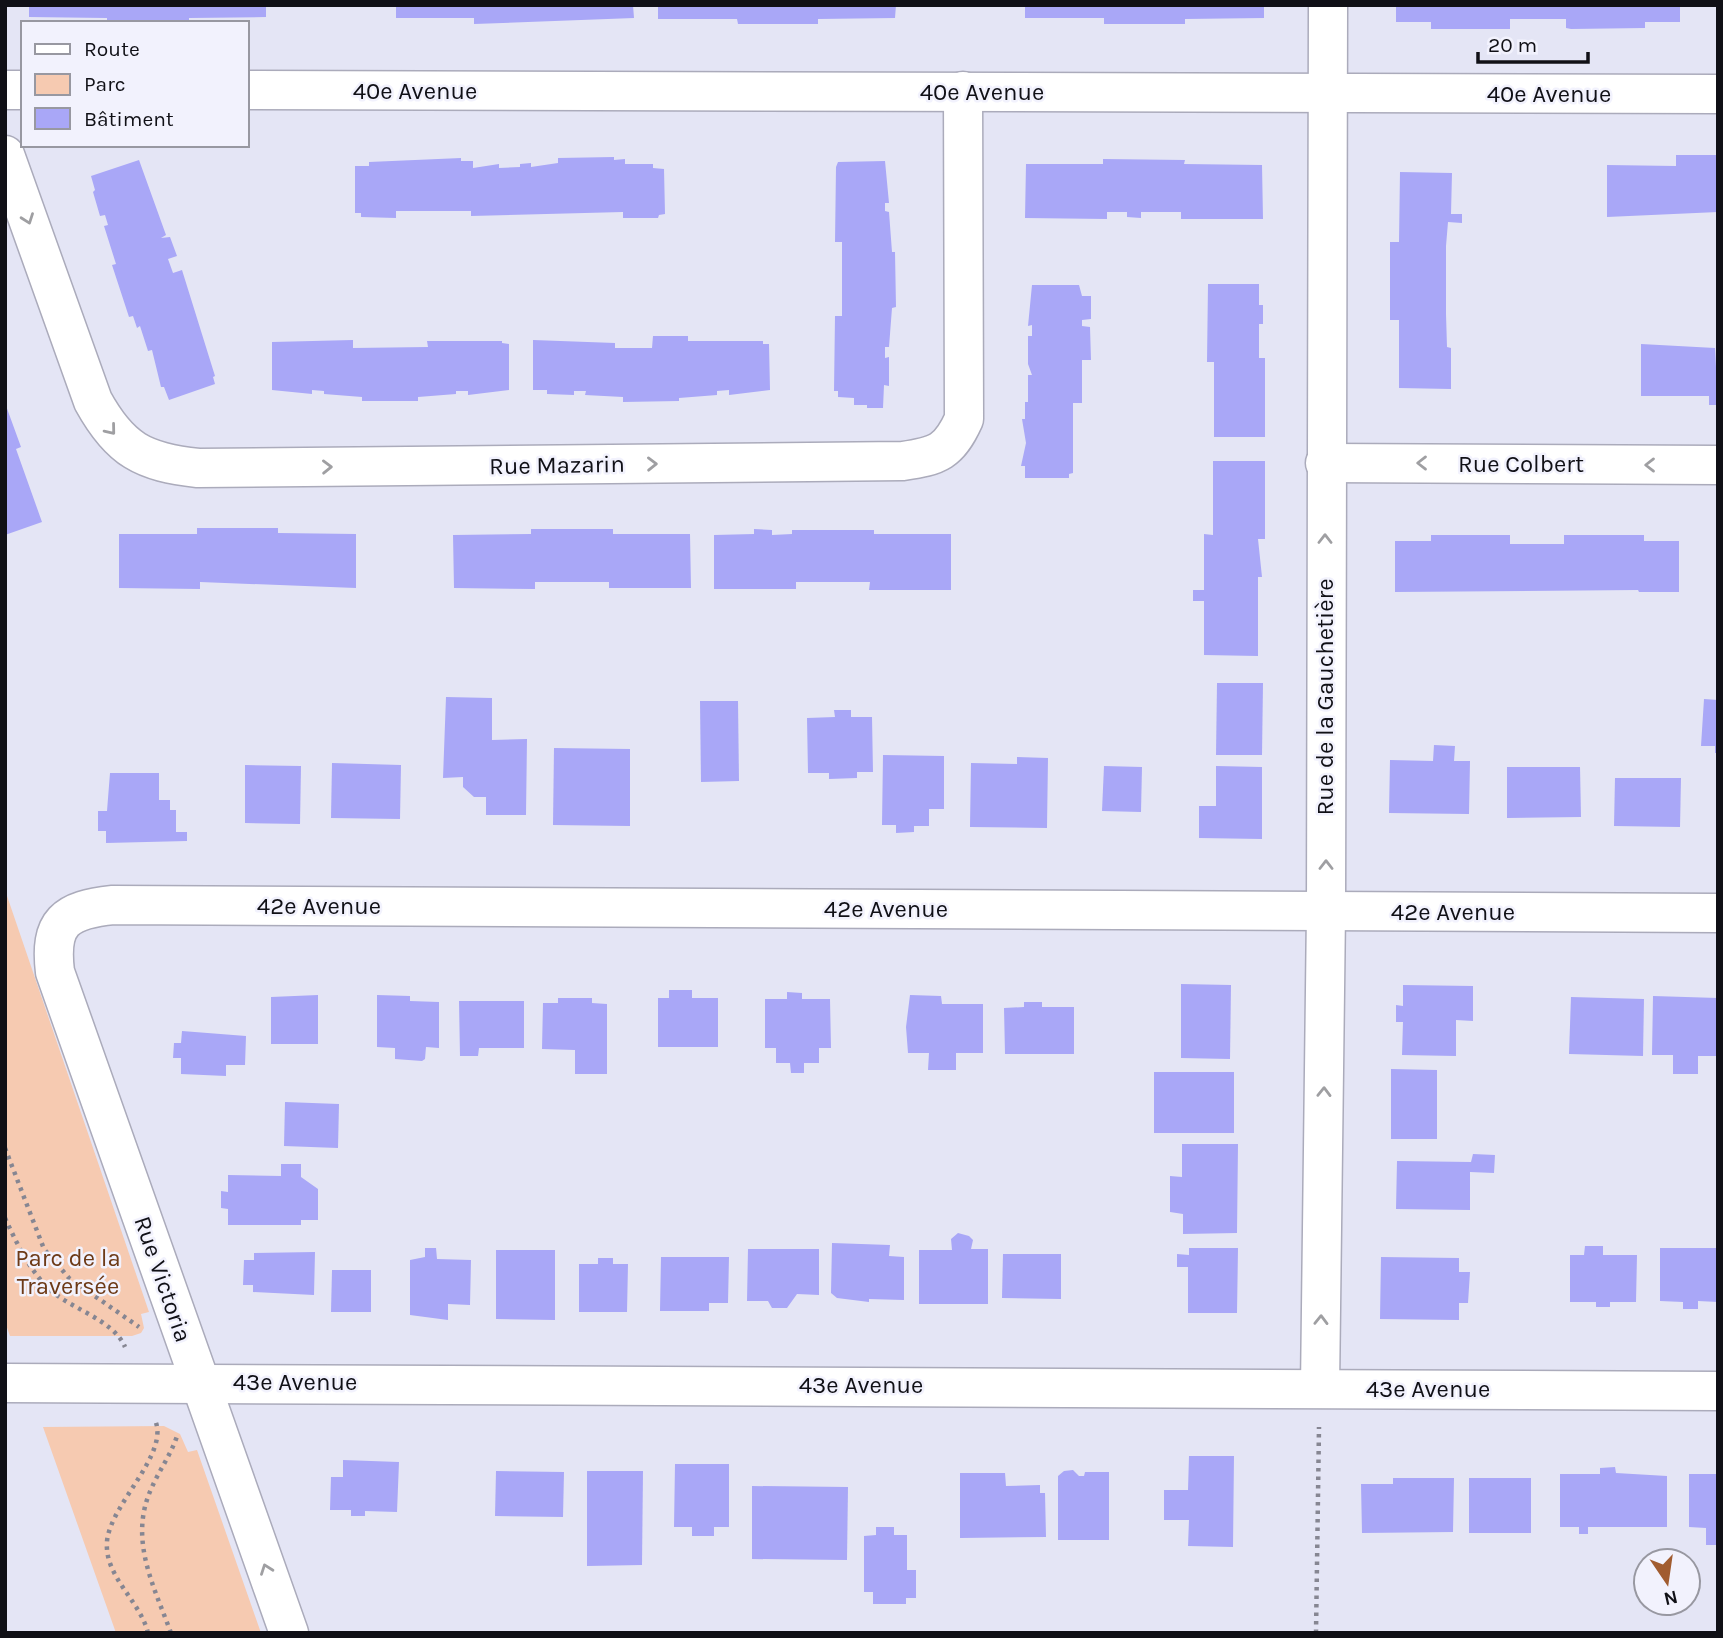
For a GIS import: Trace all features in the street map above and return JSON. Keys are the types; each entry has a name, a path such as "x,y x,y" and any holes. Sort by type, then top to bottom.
{"street":[{"name":"Rue de la Gauchetière","path":"1320,1388 1326,911 1328,5"},
{"name":"40e Avenue","path":"248,90 1718,94"},
{"name":"Rue Mazarin","path":"5,155 93,401 108,429 132,451 163,464 212,468 903,461 930,457 953,443 964,419 964,91"},
{"name":"Rue Colbert","path":"1325,463 1718,465"},
{"name":"42e Avenue","path":"60,923 83,908 113,905 1718,913"},
{"name":"Rue Victoria","path":"60,923 52,946 55,972 289,1633"},
{"name":"43e Avenue","path":"5,1383 1718,1391"}],"path":[{"path":"5,1148 44,1249 69,1278 128,1317 147,1334"},
{"path":"1317,1633 1320,1388"},
{"path":"171,1633 143,1556 140,1529 152,1486 179,1430"}],"green space":[{"name":"Parc de la Traversée","path":"5,890 149,1312 141,1314 144,1328 141,1333 132,1336 10,1336 5,1322"},
{"path":"164,1426 180,1434 188,1452 197,1450 261,1633 116,1633 43,1427"}],"building":[{"path":"29,5 266,5 266,17 189,18 189,21 29,17"},
{"path":"396,5 633,5 634,18 474,24 474,18 396,18"},
{"path":"658,5 896,5 895,18 818,19 818,24 738,24 737,19 658,19"},
{"path":"1025,5 1264,5 1264,18 1185,19 1185,24 1104,24 1104,18 1025,18"},
{"path":"1396,5 1680,5 1680,22 1645,22 1645,28 1571,29 1566,28 1566,19 1510,19 1510,29 1431,29 1431,22 1396,22"},
{"path":"1676,155 1718,155 1718,212 1607,217 1607,165 1676,166"},
{"path":"614,157 614,160 625,159 625,164 653,164 653,168 664,169 665,214 659,215 658,218 623,218 623,212 471,216 471,211 396,211 396,218 361,217 361,213 355,213 355,166 369,166 369,162 461,158 461,161 473,161 473,168 499,164 499,168 520,167 520,164 531,163 531,167 558,163 558,158"},
{"path":"1103,159 1262,165 1263,219 1181,219 1181,212 1141,212 1141,218 1127,217 1127,212 1107,212 1107,219 1025,218 1026,164 1103,164"},
{"path":"139,160 166,235 161,238 170,237 177,256 168,259 173,273 182,270 215,376 215,384 169,400 164,387 161,387 152,350 148,351 140,326 137,328 133,316 129,317 112,265 116,264 104,226 108,225 105,215 100,216 91,176"},
{"path":"885,161 889,203 885,203 885,211 889,212 892,252 895,252 896,307 892,308 889,347 885,347 885,358 889,357 889,386 884,385 883,408 867,408 867,405 854,405 854,398 838,397 838,391 834,391 835,316 842,316 842,242 835,242 836,167 838,162"},
{"path":"1400,172 1452,173 1451,214 1462,214 1462,223 1448,222 1446,246 1447,347 1451,348 1451,389 1399,388 1399,320 1390,320 1390,242 1399,242"},
{"path":"1208,284 1259,284 1259,305 1263,305 1263,324 1259,324 1259,358 1265,358 1265,437 1214,437 1214,362 1207,362"},
{"path":"1032,285 1079,285 1082,296 1091,296 1091,319 1082,320 1082,326 1090,327 1091,360 1082,360 1082,403 1073,403 1073,473 1069,474 1069,478 1025,478 1025,466 1021,466 1026,443 1022,419 1025,419 1025,402 1028,402 1028,375 1032,375 1028,364 1028,336 1032,336 1032,325 1028,326"},
{"path":"653,336 688,336 688,341 763,341 763,344 769,344 770,390 729,395 729,390 717,391 717,395 679,398 679,401 623,402 623,397 585,395 586,391 574,391 574,395 547,394 547,390 533,390 533,340 615,343 615,348 652,348"},
{"path":"353,340 353,348 428,347 427,341 502,341 509,344 509,390 468,395 468,391 456,391 456,394 418,397 418,401 362,401 362,397 324,394 324,391 312,390 312,394 272,390 272,342"},
{"path":"1641,344 1715,348 1718,405 1709,405 1709,396 1641,396"},
{"path":"5,403 21,447 16,449 42,522 5,535"},
{"path":"1213,461 1265,461 1265,539 1258,539 1262,577 1258,577 1258,656 1204,655 1204,601 1193,601 1193,590 1204,590 1204,534 1213,535"},
{"path":"197,528 278,528 278,533 356,534 356,588 200,582 200,589 119,588 119,534 197,534"},
{"path":"531,529 613,529 613,534 690,534 691,588 609,588 609,582 535,582 535,589 454,588 453,535 531,534"},
{"path":"754,529 772,530 772,535 792,534 792,530 951,534 951,590 869,590 870,582 796,582 796,589 714,589 714,535 754,534"},
{"path":"1431,535 1510,535 1510,544 1564,544 1564,535 1644,535 1644,541 1679,541 1679,592 1395,592 1395,541 1431,541"},
{"path":"1217,683 1263,683 1262,755 1216,755"},
{"path":"446,697 492,698 492,740 527,739 526,815 486,815 486,797 474,797 463,787 463,777 443,778"},
{"path":"1704,699 1718,700 1718,753 1715,753 1715,746 1701,746"},
{"path":"700,701 738,701 739,781 701,782"},
{"path":"834,710 851,710 851,717 872,717 873,772 857,772 857,778 829,779 829,773 808,773 807,718 835,717"},
{"path":"1434,745 1455,746 1454,761 1470,761 1469,814 1389,813 1390,760 1433,761"},
{"path":"554,748 630,749 630,826 553,825"},
{"path":"883,755 944,756 944,809 929,809 929,826 914,826 914,832 896,833 896,825 882,825"},
{"path":"1017,757 1048,758 1047,828 970,827 971,763 1017,764"},
{"path":"332,763 401,765 400,819 331,818"},
{"path":"245,765 301,766 300,824 245,823"},
{"path":"1104,766 1142,767 1141,812 1102,811"},
{"path":"1216,766 1262,767 1262,839 1199,838 1199,806 1216,806"},
{"path":"1507,767 1580,767 1581,817 1507,818"},
{"path":"110,773 159,773 159,800 170,800 170,810 176,810 176,832 187,832 187,841 106,843 106,831 98,831 98,811 107,811"},
{"path":"1615,778 1681,778 1680,827 1614,826"},
{"path":"1181,984 1231,985 1230,1059 1181,1058"},
{"path":"1403,985 1473,986 1473,1021 1456,1020 1456,1056 1402,1055 1403,1022 1396,1022 1396,1005 1403,1006"},
{"path":"669,990 692,990 692,998 718,998 718,1047 658,1047 658,998 669,998"},
{"path":"787,992 802,993 802,999 830,999 831,1048 819,1048 819,1063 804,1063 804,1073 791,1073 790,1063 776,1063 776,1048 765,1048 765,999 787,999"},
{"path":"318,995 318,1044 271,1044 271,997"},
{"path":"377,995 410,996 410,1001 439,1002 439,1048 426,1047 425,1059 422,1061 395,1059 395,1048 377,1047"},
{"path":"910,995 941,996 942,1004 983,1004 983,1053 956,1053 956,1070 928,1070 929,1053 908,1053 906,1027"},
{"path":"1653,996 1718,998 1718,1056 1698,1056 1698,1074 1673,1074 1673,1055 1652,1055"},
{"path":"1571,997 1644,999 1643,1056 1569,1054"},
{"path":"558,998 592,998 592,1003 607,1004 607,1074 575,1074 575,1050 542,1049 543,1003 558,1003"},
{"path":"459,1001 524,1001 524,1048 479,1048 478,1056 460,1056"},
{"path":"1024,1002 1042,1002 1042,1007 1074,1007 1074,1054 1005,1054 1004,1008 1024,1007"},
{"path":"182,1031 246,1036 245,1065 226,1065 226,1076 181,1074 181,1058 173,1058 174,1043 181,1043"},
{"path":"1391,1069 1437,1070 1437,1139 1391,1139"},
{"path":"1154,1072 1234,1072 1234,1133 1154,1133"},
{"path":"285,1102 339,1104 338,1148 284,1146"},
{"path":"1182,1144 1238,1144 1237,1233 1183,1234 1183,1214 1170,1212 1170,1176 1182,1177"},
{"path":"1473,1154 1495,1155 1494,1173 1470,1172 1470,1210 1396,1209 1397,1161 1471,1162"},
{"path":"281,1164 301,1164 301,1177 318,1189 318,1220 301,1220 301,1225 228,1225 228,1209 221,1208 221,1191 228,1192 228,1175 281,1176"},
{"path":"958,1233 973,1240 971,1249 988,1249 988,1304 919,1304 919,1250 952,1250 951,1239"},
{"path":"832,1243 890,1245 889,1256 904,1257 904,1300 869,1299 869,1302 837,1298 831,1293"},
{"path":"1585,1246 1603,1246 1603,1255 1637,1255 1636,1302 1610,1302 1610,1307 1596,1307 1596,1302 1570,1302 1570,1255 1584,1255"},
{"path":"425,1248 436,1248 437,1259 471,1260 470,1305 448,1304 448,1320 410,1315 410,1260 425,1257"},
{"path":"1189,1248 1238,1248 1237,1313 1188,1313 1188,1267 1177,1267 1177,1254 1189,1255"},
{"path":"1660,1248 1718,1248 1718,1302 1698,1301 1698,1309 1683,1309 1683,1302 1660,1301"},
{"path":"748,1249 819,1249 819,1295 797,1294 787,1308 772,1308 768,1301 747,1301"},
{"path":"496,1250 555,1250 555,1320 496,1319"},
{"path":"315,1252 314,1295 253,1292 253,1285 243,1285 244,1260 254,1260 254,1253"},
{"path":"1003,1254 1061,1254 1061,1299 1002,1298"},
{"path":"661,1257 729,1257 728,1303 709,1303 709,1311 660,1311"},
{"path":"1381,1257 1459,1258 1459,1272 1470,1272 1468,1303 1459,1303 1459,1320 1380,1319"},
{"path":"598,1258 613,1258 613,1264 628,1264 627,1312 579,1312 579,1264 598,1264"},
{"path":"332,1270 371,1270 371,1312 331,1312"},
{"path":"1189,1456 1234,1456 1233,1547 1188,1546 1189,1520 1164,1520 1164,1490 1188,1490"},
{"path":"343,1460 399,1462 397,1512 365,1511 365,1516 351,1516 351,1510 330,1510 331,1477 343,1477"},
{"path":"675,1464 729,1464 729,1527 714,1527 714,1536 692,1536 692,1527 674,1527"},
{"path":"1615,1467 1616,1473 1667,1476 1667,1527 1588,1527 1588,1534 1579,1534 1579,1527 1560,1527 1560,1474 1600,1474 1600,1468"},
{"path":"1073,1470 1079,1476 1084,1476 1085,1472 1109,1472 1109,1540 1058,1540 1058,1476 1064,1471"},
{"path":"496,1471 564,1472 563,1517 495,1516"},
{"path":"587,1471 643,1471 642,1565 587,1566"},
{"path":"960,1473 1005,1473 1006,1486 1040,1485 1040,1493 1045,1493 1046,1537 960,1538"},
{"path":"1689,1474 1718,1474 1718,1545 1706,1545 1706,1528 1689,1527"},
{"path":"1393,1478 1454,1478 1453,1532 1362,1533 1361,1484 1393,1484"},
{"path":"1469,1478 1531,1478 1531,1533 1469,1533"},
{"path":"752,1486 848,1487 847,1560 752,1559"},
{"path":"876,1527 894,1527 894,1535 907,1535 907,1570 916,1570 916,1598 906,1598 906,1604 873,1604 873,1592 864,1592 864,1536 876,1535"}]}
